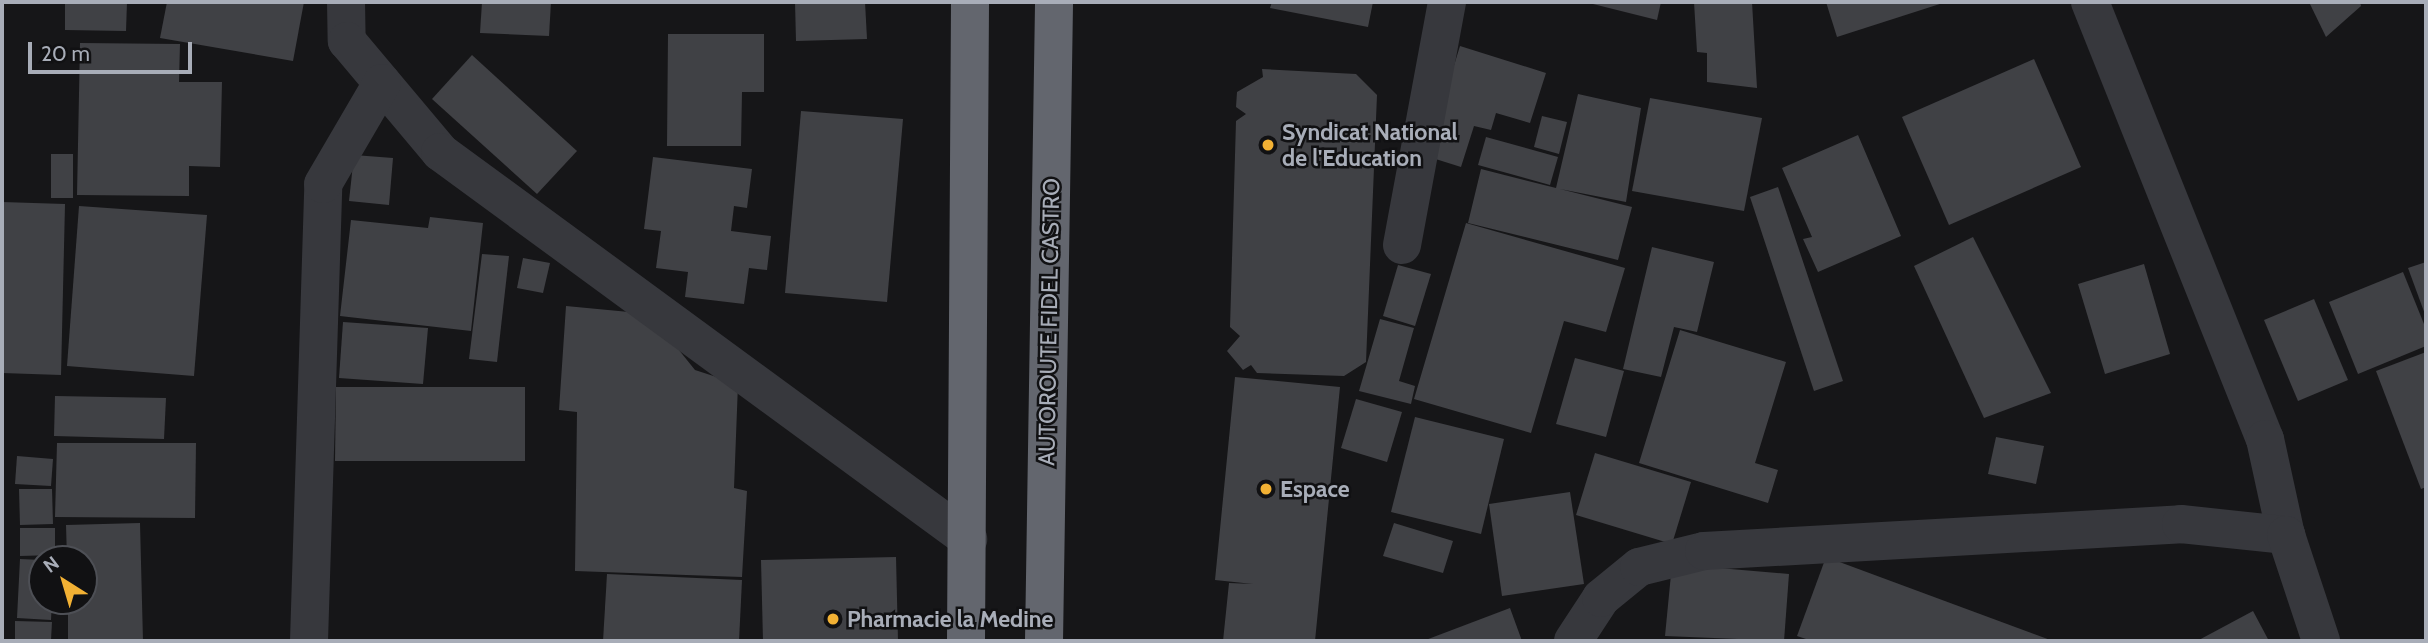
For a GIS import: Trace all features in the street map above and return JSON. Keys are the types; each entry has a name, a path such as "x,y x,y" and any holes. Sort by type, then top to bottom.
{"highway":[{"path":"966,641 970,2"},
{"name":"AUTOROUTE FIDEL CASTRO","path":"1044,641 1054,2"}],"street":[{"path":"346,2 347,41 440,152 968,539"},
{"path":"1402,245 1447,2"},
{"path":"2090,2 2265,439 2286,536 2321,641"},
{"path":"309,641 323,184 382,83"},
{"path":"1573,641 1601,598 1639,567 1704,551 2181,524 2286,536"}],"building":[{"path":"65,2 127,2 126,31 65,30"},
{"path":"167,2 304,2 293,61 160,38"},
{"path":"482,2 551,2 549,36 480,33"},
{"path":"795,2 865,2 867,39 796,41"},
{"path":"1272,2 1373,2 1368,27 1270,8"},
{"path":"1585,2 1661,2 1657,20"},
{"path":"1694,2 1752,2 1757,88 1707,82 1707,53 1697,52"},
{"path":"1826,2 1946,2 1837,37"},
{"path":"2309,2 2360,2 2361,6 2326,37"},
{"path":"668,34 764,34 764,92 742,92 741,146 667,146"},
{"path":"80,43 180,44 179,82 222,82 220,167 189,166 189,196 77,195"},
{"path":"1460,46 1546,73 1530,123 1496,113 1491,130 1474,126 1461,167 1426,156"},
{"path":"472,55 577,151 537,194 432,99"},
{"path":"2034,59 2081,167 1949,225 1902,117"},
{"path":"1262,69 1356,74 1377,95 1366,362 1344,376 1257,373 1251,365 1243,370 1227,351 1240,336 1230,327 1236,121 1246,114 1236,107 1237,92 1263,77"},
{"path":"1578,94 1641,108 1626,202 1560,189 1632,207 1618,260 1468,223 1481,169 1556,188"},
{"path":"1650,98 1762,118 1744,211 1632,191"},
{"path":"801,111 903,119 887,302 785,293"},
{"path":"1542,116 1567,122 1559,154 1534,147"},
{"path":"1858,135 1901,236 1818,272 1803,239 1812,237 1782,168"},
{"path":"1486,137 1558,157 1550,185 1478,165"},
{"path":"51,154 73,154 73,198 51,198"},
{"path":"354,155 393,158 389,205 349,201"},
{"path":"653,157 752,169 747,208 734,206 731,231 771,236 767,270 749,268 744,304 685,297 688,272 656,268 661,231 644,229"},
{"path":"1778,187 1843,381 1814,391 1750,197"},
{"path":"2,202 65,204 61,375 2,373"},
{"path":"79,206 207,215 194,376 67,366"},
{"path":"430,217 483,223 471,331 340,316 351,220 428,228"},
{"path":"1466,223 1625,268 1606,332 1564,321 1531,433 1414,399"},
{"path":"1973,237 2051,393 1984,418 1914,266"},
{"path":"1652,247 1714,262 1697,332 1674,327 1661,377 1623,369"},
{"path":"482,254 509,256 497,362 469,359"},
{"path":"523,258 550,263 543,293 517,288"},
{"path":"2426,262 2426,317 2408,268"},
{"path":"2144,264 2170,354 2105,374 2078,284"},
{"path":"1398,265 1431,274 1415,326 1383,316"},
{"path":"2403,272 2426,329 2426,346 2358,374 2329,302"},
{"path":"2314,299 2348,380 2298,401 2264,320"},
{"path":"566,306 650,314 695,370 738,384 734,488 747,491 742,577 575,571 577,412 559,410"},
{"path":"1380,319 1414,328 1399,381 1415,386 1411,404 1359,391"},
{"path":"343,322 428,328 423,384 339,378"},
{"path":"1680,330 1786,362 1755,463 1778,470 1768,503 1639,463"},
{"path":"2426,352 2426,487 2421,489 2376,371"},
{"path":"1575,358 1624,371 1606,437 1556,424"},
{"path":"1235,377 1340,387 1315,641 1223,641 1229,583 1253,584 1215,580"},
{"path":"336,387 525,387 525,461 335,461"},
{"path":"55,396 166,398 164,439 54,436"},
{"path":"1356,399 1402,412 1387,462 1341,448"},
{"path":"1415,417 1504,439 1481,534 1391,512"},
{"path":"1996,437 2044,446 2036,484 1988,474"},
{"path":"57,443 196,443 195,518 55,517"},
{"path":"1595,453 1691,482 1672,544 1576,515"},
{"path":"17,456 53,459 51,486 15,484"},
{"path":"19,489 52,489 53,524 20,525"},
{"path":"1570,492 1584,584 1502,596 1489,504"},
{"path":"140,523 143,641 68,641 68,615 98,615 98,545 67,545 66,525"},
{"path":"1394,523 1453,541 1443,573 1383,556"},
{"path":"20,528 55,528 55,545 28,545 28,556 20,556"},
{"path":"896,557 898,641 763,641 761,560"},
{"path":"1826,557 2053,641 1812,641 1797,636"},
{"path":"20,559 28,559 28,615 51,615 51,620 17,618"},
{"path":"1672,564 1789,574 1784,641 1665,636"},
{"path":"607,574 742,580 739,641 603,641"},
{"path":"1510,608 1522,641 1423,641"},
{"path":"2253,611 2269,641 2197,641"},
{"path":"15,621 52,622 51,640 15,639"}],"place":[{"name":"Syndicat National de l'Education","path":"1268,145"},
{"name":"Espace","path":"1266,489"},
{"name":"Pharmacie la Medine","path":"833,619"}]}
